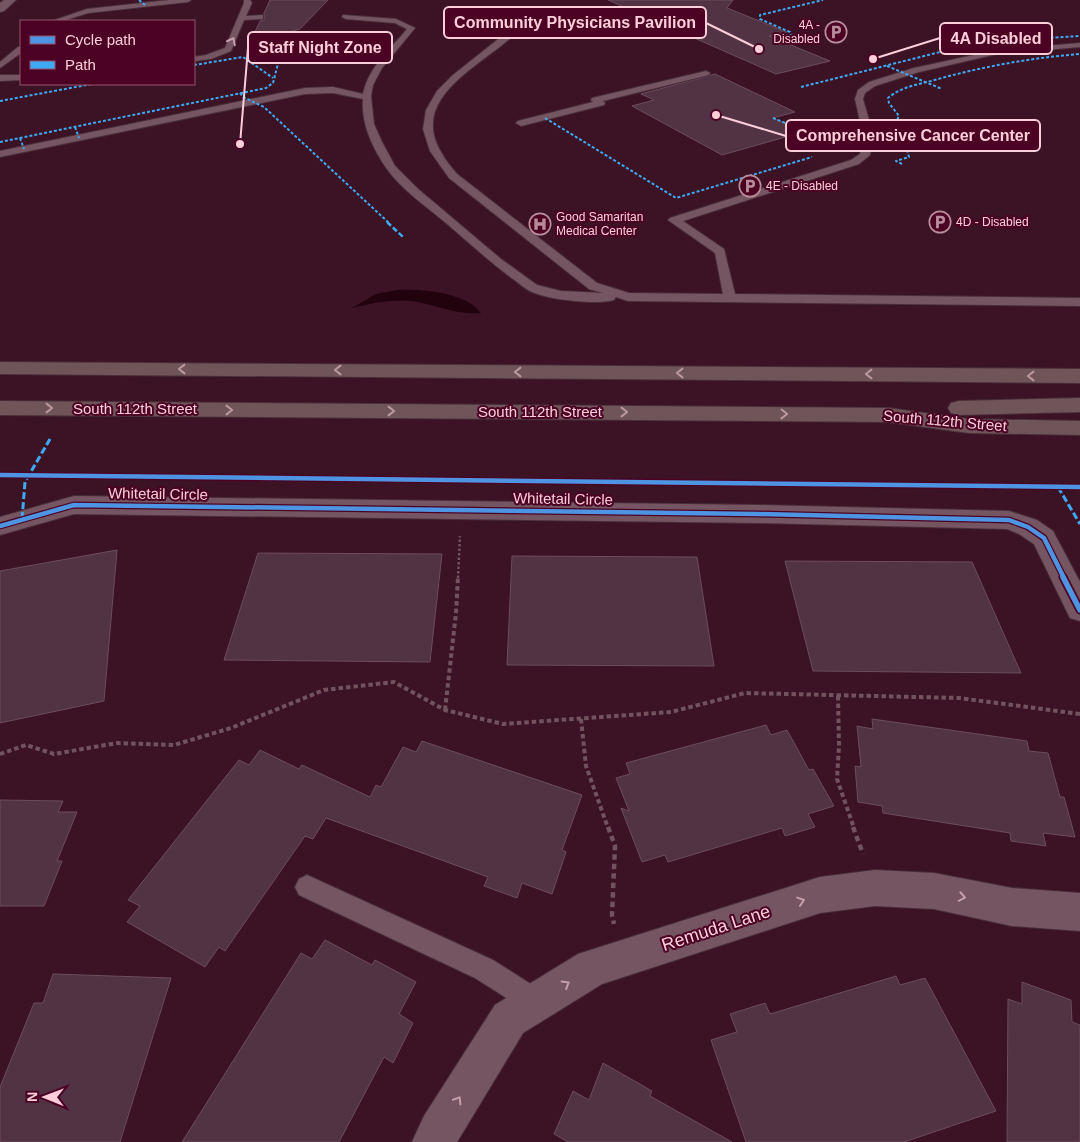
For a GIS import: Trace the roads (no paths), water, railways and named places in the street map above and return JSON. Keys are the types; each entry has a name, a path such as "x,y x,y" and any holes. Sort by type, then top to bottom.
{"main road":[{"path":"0,368 1080,376"},
{"path":"888,414 951,408 1080,405"},
{"name":"South 112th Street","path":"0,408 888,414 969,426 1080,428"}],"street":[{"path":"0,9 11,0"},
{"name":"Whitetail Circle","path":"0,526 74,505 1009,520 1028,527 1044,538 1080,610"},
{"name":"Remuda Lane","path":"434,1142 509,1019 592,968 820,895 875,888 934,891 1012,907 1080,912"}],"lane":[{"path":"59,20 87,11 188,0"},
{"path":"195,59 208,57 228,49 248,3 247,0"},
{"path":"242,18 260,17"},
{"path":"346,17 396,21 411,28 404,40 383,58 372,75 366,96 368,120 377,142 392,168 498,263 536,289 577,296 1080,302"},
{"path":"514,31 447,84 433,101 428,119 428,140 440,161 454,176 563,264 593,286 628,297"},
{"path":"730,299 720,251 674,220 855,162 865,155 868,142 868,134 859,99 861,92 872,84 917,70 997,52 1025,48 1080,45"},
{"path":"0,66 20,50"},
{"path":"521,123 601,103 595,100 706,73"},
{"path":"0,78 20,78"},
{"path":"0,154 305,91 333,90 366,96"},
{"path":"307,887 484,969 536,1002"}],"place":[{"name":"4A - Disabled","path":"836,32"},
{"name":"Community Physicians Pavilion","path":"759,49"},
{"name":"4A Disabled","path":"873,59"},
{"name":"Comprehensive Cancer Center","path":"716,115"},
{"name":"Staff Night Zone","path":"240,144"},
{"name":"4E - Disabled","path":"750,186"},
{"name":"4D - Disabled","path":"940,222"},
{"name":"Good Samaritan Medical Center","path":"540,224"}]}
